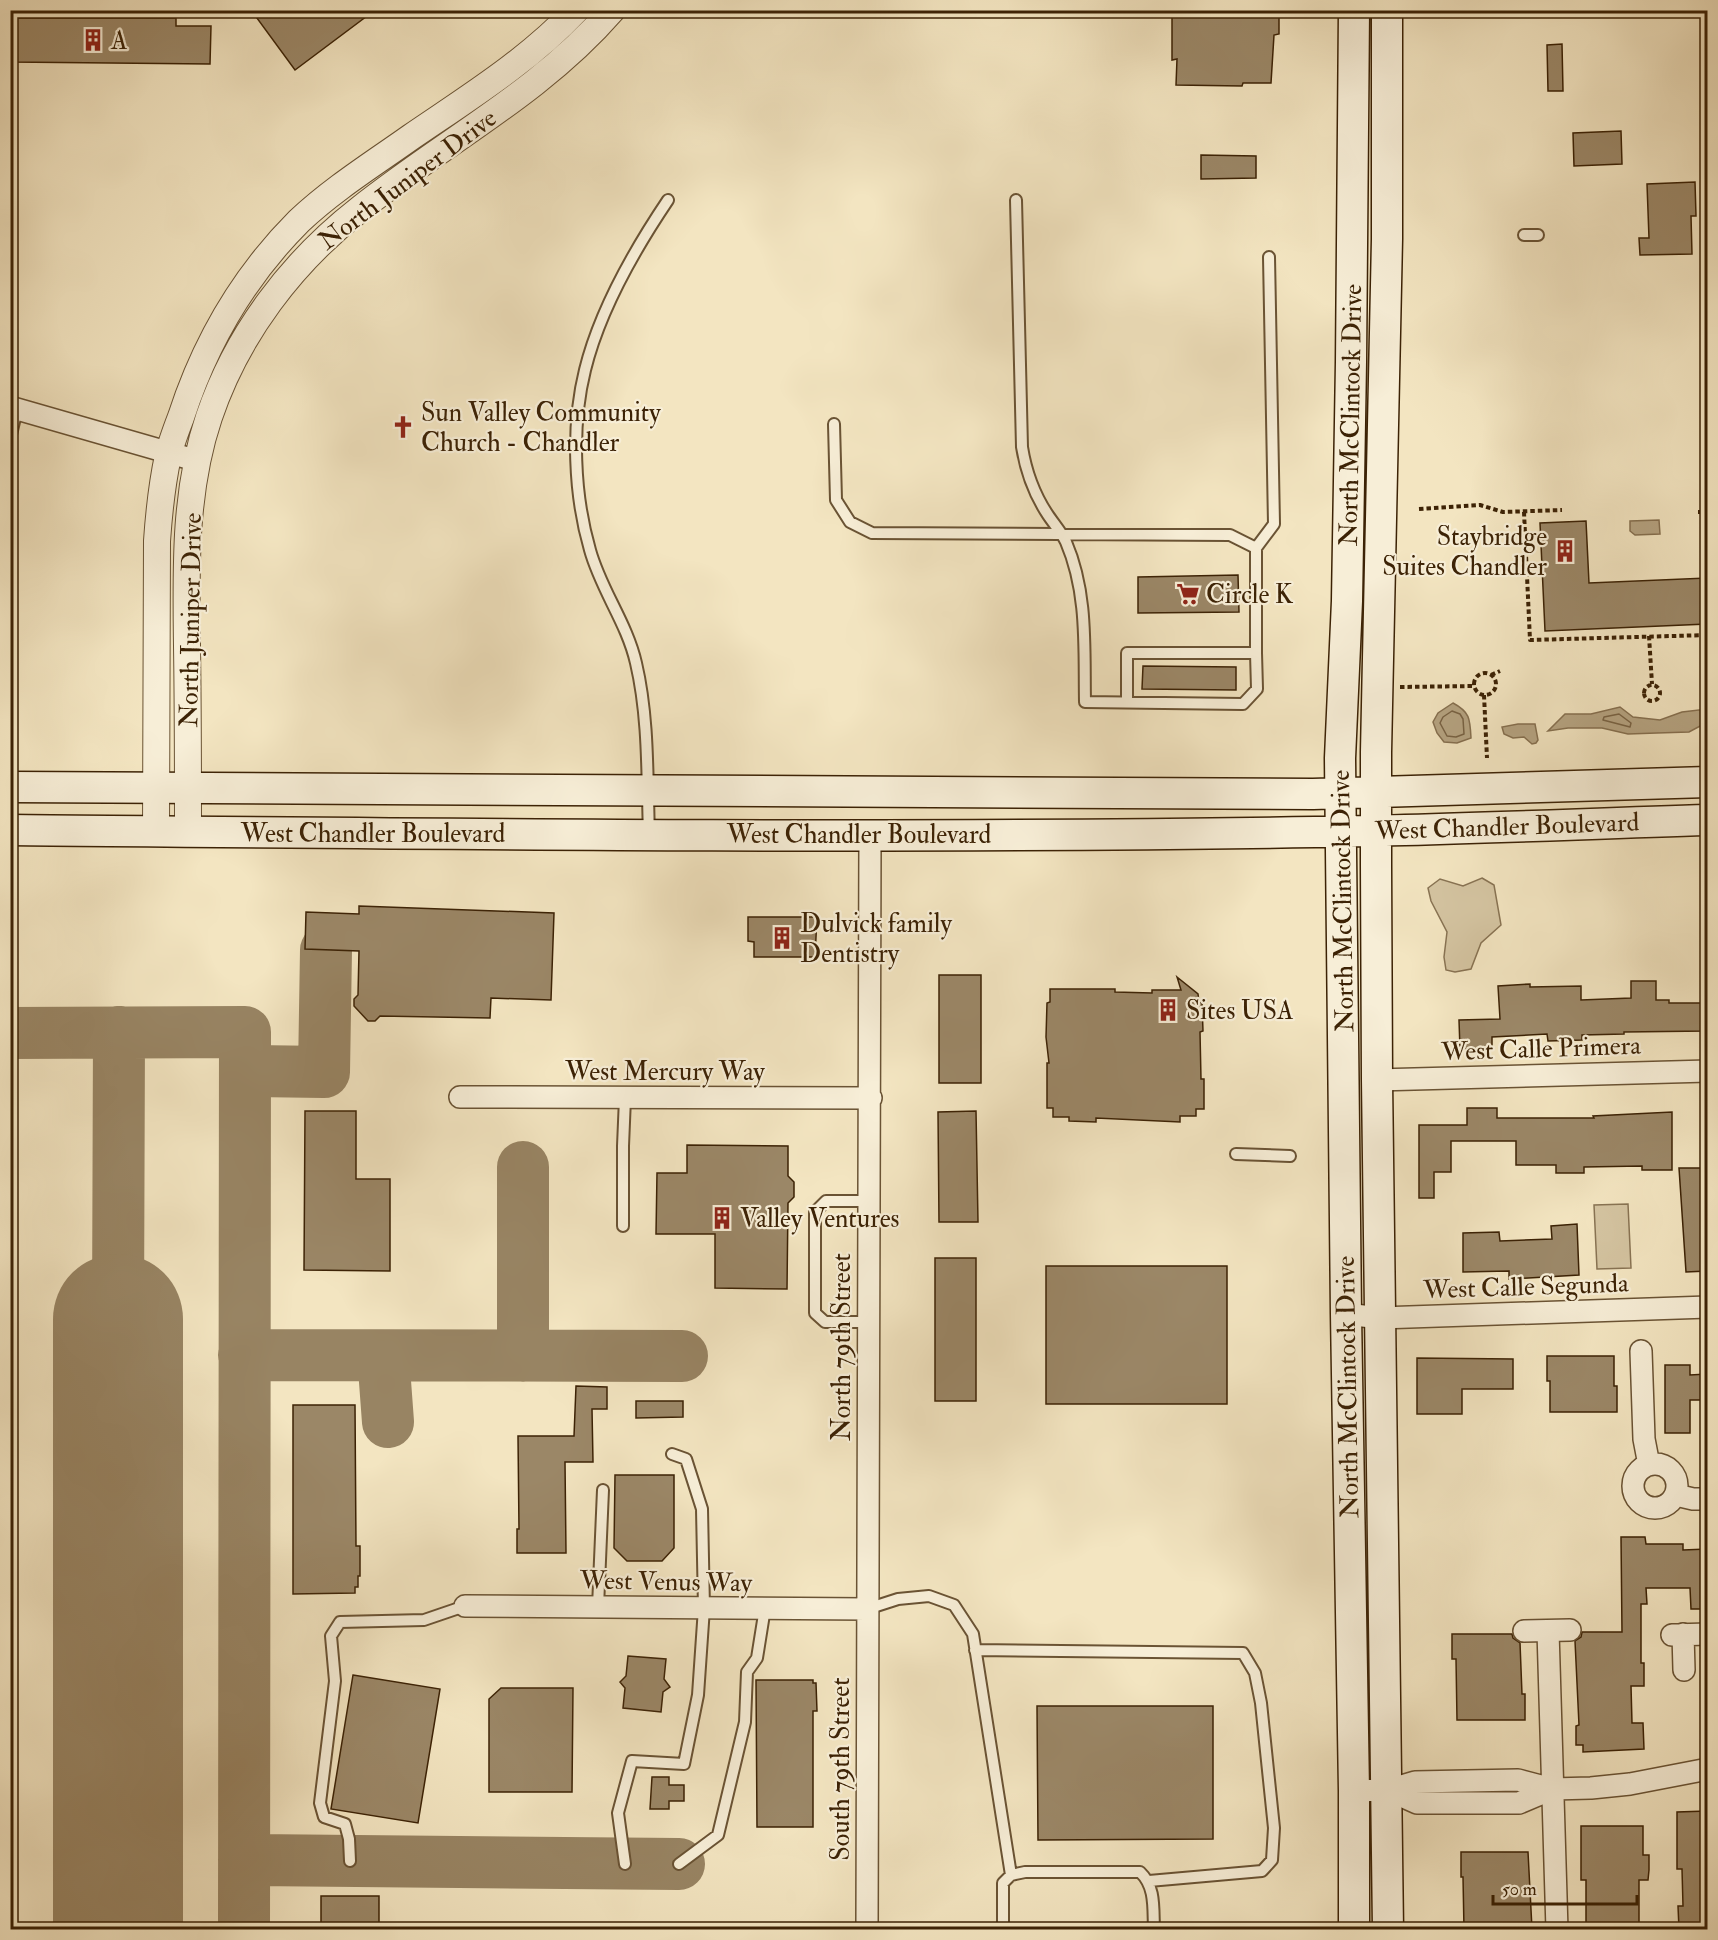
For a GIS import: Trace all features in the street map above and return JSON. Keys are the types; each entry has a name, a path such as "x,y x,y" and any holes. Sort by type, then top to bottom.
{"main road":[{"name":"North McClintock Drive","path":"1354,10 1353,239 1341,793 1354,1929"},
{"name":"North McClintock Drive","path":"1387,10 1387,239 1376,831 1388,1929"},
{"path":"1353,239 1387,239"},
{"name":"West Chandler Boulevard","path":"10,788 1341,793 1707,782"},
{"name":"West Chandler Boulevard","path":"10,830 649,835 1341,832 1707,820"}],"street":[{"name":"North Juniper Drive","path":"188,832 187,562 191,494 209,418 236,354 253,326 297,266 319,243 525,75 557,30 576,10"},
{"name":"North Juniper Drive","path":"156,831 157,541 161,493 169,453 195,377 208,347 246,284 282,239 336,190 525,75 570,55 612,10"},
{"path":"14,408 198,461"},
{"name":"North 79th Street","path":"867,1609 871,1098 870,834"},
{"name":"West Calle Primera","path":"1377,1080 1707,1071"},
{"name":"West Mercury Way","path":"460,1097 871,1098"},
{"name":"West Calle Segunda","path":"1346,1314 1380,1318 1707,1307"},
{"path":"1641,1351 1644,1439 1649,1465"},
{"path":"1656,1464 1670,1468 1678,1481 1676,1495 1672,1502 1659,1509 1652,1509 1638,1502 1634,1495 1634,1480 1637,1474 1649,1465 1656,1464"},
{"path":"1676,1495 1707,1499"},
{"name":"West Venus Way","path":"465,1606 867,1609"},
{"name":"South 79th Street","path":"867,1609 867,1929"},
{"path":"1548,1630 1557,1929"},
{"path":"1524,1631 1570,1630"},
{"path":"1684,1670 1678,1635 1707,1634"},
{"path":"1354,1791 1388,1790 1414,1782 1498,1780 1518,1780 1552,1789 1591,1788 1630,1784 1707,1769"},
{"path":"1498,1780 1498,1803"},
{"path":"1388,1790 1417,1803 1519,1803 1552,1789"}],"lane":[{"path":"649,835 645,732 636,662 628,636 589,549 576,456 580,398 592,344 634,255 668,200"},
{"path":"1016,200 1022,447 1026,470 1034,490 1046,513 1065,540 1075,571 1084,609 1085,702 1244,704 1257,688 1256,548 1274,524 1269,257"},
{"path":"1524,235 1538,235"},
{"path":"10,439 14,408"},
{"path":"834,424 836,500 850,522 872,533 1230,536 1256,548"},
{"path":"1127,702 1127,653 1256,653"},
{"path":"623,1226 625,1098"},
{"path":"1236,1154 1290,1156"},
{"path":"868,1322 825,1322 814,1313 815,1212 826,1201 870,1201"},
{"path":"625,1864 618,1814 632,1761 684,1764 698,1695 704,1608 702,1509 686,1459 672,1454"},
{"path":"598,1607 603,1490"},
{"path":"867,1609 898,1599 928,1596 954,1605 973,1634 1011,1875"},
{"path":"350,1861 349,1839 345,1824 324,1817 320,1803 335,1681 331,1636 340,1622 424,1620 465,1606"},
{"path":"679,1864 718,1835 745,1722 747,1672 757,1658 765,1608"},
{"path":"975,1650 1244,1653 1255,1673 1261,1703 1274,1828 1272,1860 1262,1871 1149,1881"},
{"path":"1004,1929 1004,1883 1011,1875 1025,1872 1140,1872 1149,1881 1153,1900 1154,1929"}],"path":[{"path":"1419,509 1479,505 1503,512 1562,510"},
{"path":"1524,512 1530,640 1707,635"},
{"path":"1698,512 1707,512"},
{"path":"1649,636 1652,684"},
{"path":"1474,686 1478,677 1500,671"},
{"path":"1474,686 1484,695 1491,693 1495,688 1495,681 1491,675"},
{"path":"1652,684 1659,688 1660,694 1658,699 1650,701 1645,698 1643,691 1646,686 1652,684"},
{"path":"1400,687 1474,686"},
{"path":"1484,695 1486,758"}],"shaded area":[{"path":"1482,878 1494,885 1501,925 1481,943 1471,969 1455,972 1446,970 1444,957 1447,932 1431,901 1428,888 1440,879 1463,886"},
{"path":"1628,1204 1631,1268 1597,1269 1594,1205"}],"water":[{"path":"1659,520 1660,534 1635,535 1630,531 1630,521"},
{"path":"1453,703 1466,713 1470,726 1471,738 1457,743 1444,742 1433,722 1438,713"},
{"path":"1620,707 1633,717 1660,720 1682,712 1707,709 1707,725 1702,725 1689,732 1628,734 1602,728 1568,728 1548,731 1565,714 1591,714"},
{"path":"1535,724 1538,740 1536,743 1532,744 1524,737 1513,738 1504,734 1502,727"}],"building":[{"path":"251,10 375,10 295,70"},
{"path":"1172,10 1279,10 1279,34 1274,35 1271,83 1243,83 1242,86 1176,85 1177,59 1172,60"},
{"name":"A","path":"10,18 176,18 176,26 211,26 210,64 10,62"},
{"path":"1562,44 1563,91 1548,91 1547,45"},
{"path":"1621,131 1622,164 1574,166 1573,133"},
{"path":"1201,155 1256,156 1256,178 1201,179"},
{"path":"1695,182 1696,216 1691,216 1692,254 1640,255 1639,238 1649,238 1647,184"},
{"name":"Staybridge Suites Chandler","path":"1586,521 1589,583 1707,578 1707,624 1545,631 1540,523"},
{"name":"Circle K","path":"1238,575 1239,612 1138,613 1138,577"},
{"name":"Circle K","path":"1143,666 1236,667 1236,690 1142,689"},
{"path":"359,906 554,913 551,1000 491,998 490,1018 380,1016 375,1021 368,1021 354,1006 354,999 358,995 359,951 305,949 306,912 359,914"},
{"name":"Dulvick family Dentistry","path":"748,917 817,917 815,957 754,957 754,942 748,941"},
{"path":"939,975 981,975 981,1083 939,1083"},
{"path":"1177,977 1198,994 1199,1002 1202,1003 1203,1031 1200,1032 1204,1109 1196,1109 1196,1116 1180,1116 1180,1122 1096,1118 1096,1122 1069,1121 1069,1117 1053,1117 1053,1108 1047,1108 1047,1063 1049,1063 1046,1037 1047,1003 1050,1002 1050,989 1115,989 1115,992 1152,993 1152,990 1181,990"},
{"path":"1631,981 1656,981 1656,1000 1669,1000 1669,1003 1706,1003 1706,1031 1624,1032 1624,1034 1582,1035 1582,1040 1548,1041 1547,1034 1492,1037 1492,1049 1460,1049 1459,1020 1500,1019 1498,986 1530,984 1530,987 1581,986 1581,1000 1631,998"},
{"path":"1467,1108 1497,1108 1497,1118 1594,1118 1593,1116 1672,1112 1672,1170 1642,1170 1642,1166 1584,1167 1584,1173 1556,1173 1556,1165 1516,1165 1516,1141 1451,1141 1451,1172 1434,1172 1434,1198 1419,1198 1419,1125 1467,1125"},
{"path":"305,1111 356,1111 356,1179 390,1179 390,1271 304,1270"},
{"path":"976,1111 978,1222 939,1222 938,1112"},
{"name":"Valley Ventures","path":"687,1145 788,1146 788,1176 794,1182 794,1197 788,1203 787,1289 715,1288 715,1234 656,1234 657,1173 687,1173"},
{"path":"1679,1168 1707,1168 1707,1271 1686,1272"},
{"path":"1577,1224 1579,1275 1509,1279 1509,1271 1463,1272 1463,1233 1499,1232 1500,1241 1552,1239 1551,1226"},
{"path":"935,1258 976,1258 976,1401 935,1401"},
{"path":"1046,1266 1227,1266 1227,1404 1046,1404"},
{"path":"1547,1356 1614,1356 1617,1412 1550,1412"},
{"path":"1417,1358 1513,1359 1513,1389 1462,1389 1462,1414 1417,1414"},
{"path":"1665,1365 1690,1365 1690,1375 1707,1374 1707,1400 1690,1400 1690,1433 1665,1433"},
{"path":"576,1386 607,1387 607,1409 592,1409 593,1462 565,1462 566,1553 517,1553 518,1436 574,1436"},
{"path":"636,1401 683,1401 683,1417 636,1418"},
{"path":"293,1405 355,1405 356,1546 360,1546 360,1576 358,1576 358,1587 355,1587 355,1593 293,1594"},
{"path":"615,1475 674,1475 674,1548 662,1561 627,1561 614,1548"},
{"path":"1621,1537 1645,1537 1646,1544 1683,1544 1683,1550 1707,1549 1707,1609 1691,1609 1690,1588 1646,1588 1647,1604 1641,1604 1641,1663 1644,1663 1644,1686 1631,1686 1632,1723 1643,1723 1644,1749 1583,1752 1583,1745 1576,1745 1576,1726 1579,1725 1575,1641 1581,1637 1582,1632 1622,1632"},
{"path":"1452,1634 1512,1634 1513,1638 1520,1643 1525,1720 1457,1720 1456,1659 1452,1659"},
{"path":"628,1656 666,1659 664,1679 670,1687 663,1692 661,1712 623,1708 625,1688 620,1682 626,1676"},
{"path":"353,1675 440,1689 418,1823 331,1809"},
{"path":"756,1680 813,1680 813,1683 816,1683 817,1711 813,1711 813,1827 757,1827"},
{"path":"501,1688 573,1688 572,1792 489,1792 489,1699"},
{"path":"1037,1706 1213,1706 1213,1839 1038,1840"},
{"path":"652,1777 669,1777 669,1785 684,1785 684,1801 669,1801 669,1809 650,1809"},
{"path":"1707,1811 1707,1929 1679,1929 1678,1906 1683,1906 1682,1869 1677,1869 1677,1812"},
{"path":"1581,1826 1643,1826 1643,1855 1649,1855 1649,1870 1648,1880 1639,1880 1639,1929 1586,1929 1586,1880 1581,1880"},
{"path":"1461,1852 1528,1852 1532,1929 1464,1929"},
{"path":"321,1896 379,1896 379,1929 321,1929"}],"taxiway":[{"path":"245,1071 324,1072 326,950"},
{"path":"118,1319 119,1032"},
{"path":"10,1033 245,1032 244,1930"},
{"path":"523,1167 523,1356"},
{"path":"244,1355 682,1356"},
{"path":"372,1356 384,1368 388,1422"},
{"path":"244,1860 679,1864"}],"runway":[{"path":"118,1319 118,1930"}],"place":[{"name":"A","path":"93,40"},
{"name":"Sun Valley Community Church - Chandler","path":"403,427"},
{"name":"Staybridge Suites Chandler","path":"1565,551"},
{"name":"Circle K","path":"1188,594"},
{"name":"Dulvick family Dentistry","path":"782,938"},
{"name":"Sites USA","path":"1168,1010"},
{"name":"Valley Ventures","path":"722,1218"}]}
